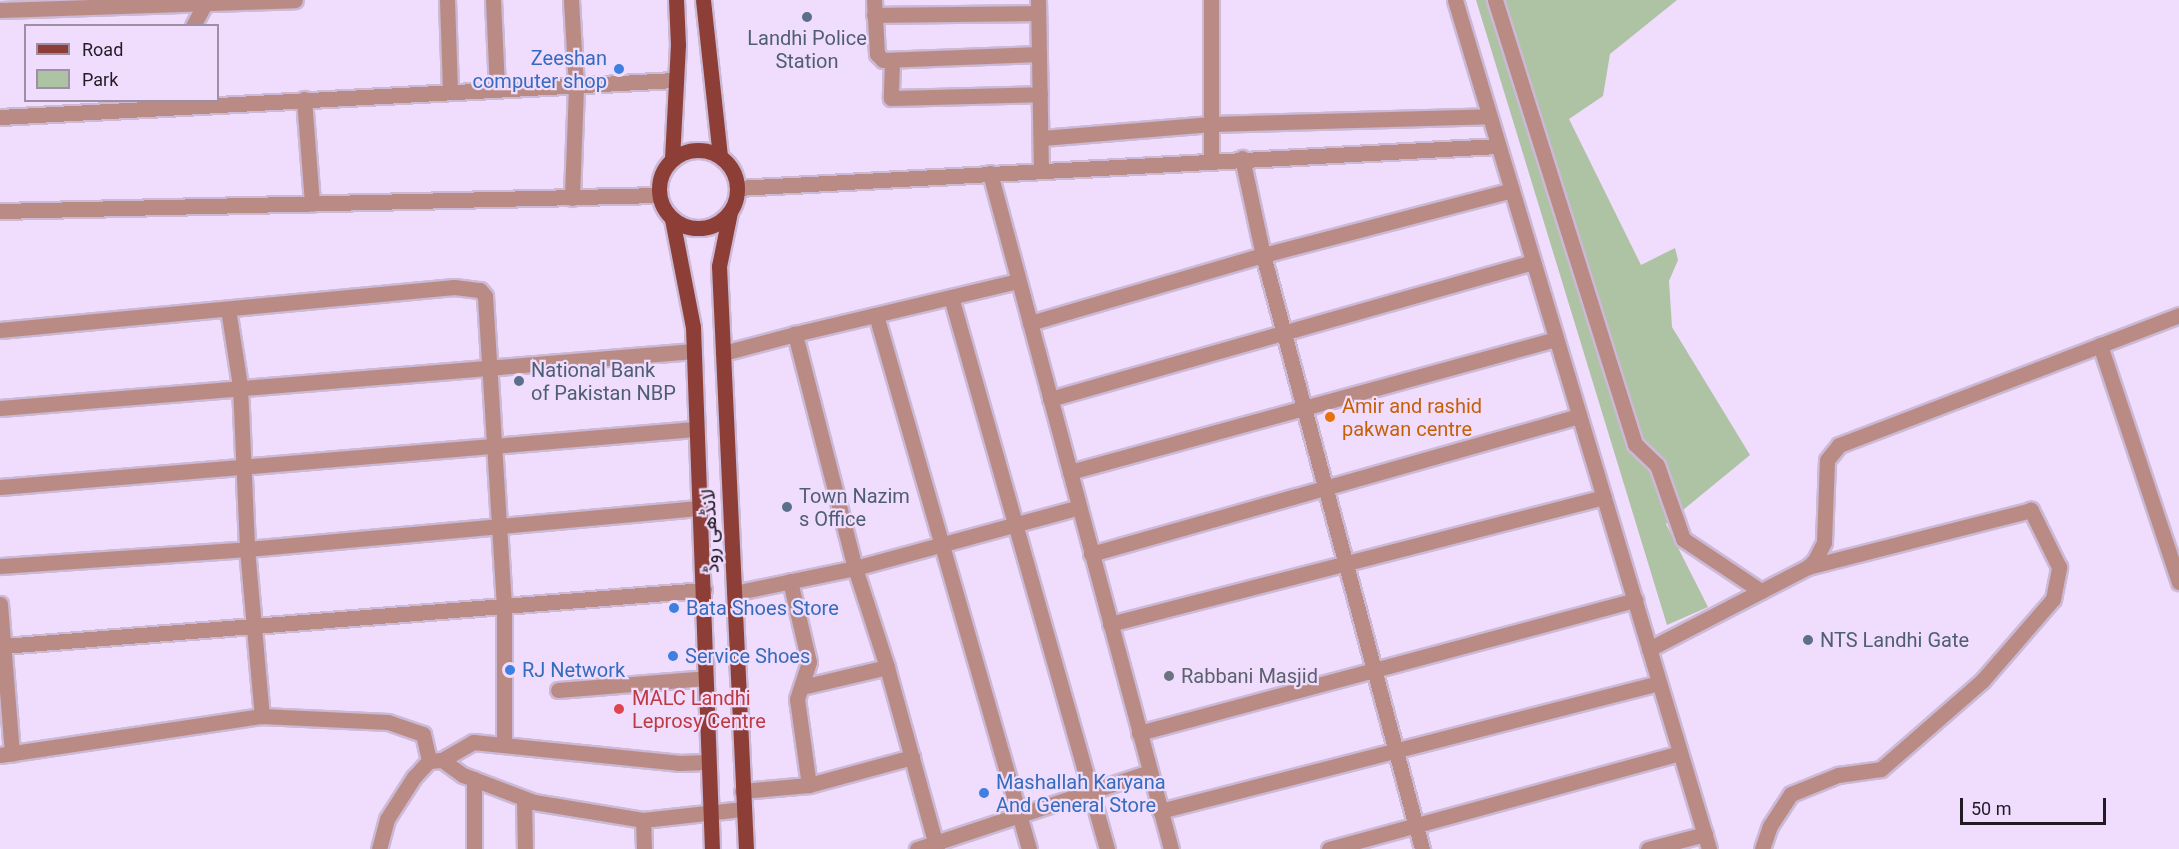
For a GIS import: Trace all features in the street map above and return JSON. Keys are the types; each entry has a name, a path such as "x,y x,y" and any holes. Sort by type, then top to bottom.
{"main road":[{"path":"676,0 672,159 661,176 659,195 672,219 683,226 702,228 720,222 730,213 737,188 735,176 720,156 703,0"},
{"path":"672,159 695,150 720,156"},
{"name":"لانڈھی روڈ","path":"730,213 719,266 742,791 747,849"},
{"name":"لانڈھی روڈ","path":"672,219 693,327 712,849"}],"street":[{"path":"0,10 206,1 295,0"},
{"path":"447,0 450,92"},
{"path":"494,0 497,88"},
{"path":"571,0 576,87 572,198"},
{"path":"1211,160 1212,0"},
{"path":"1455,0 1707,842 1648,849"},
{"path":"1495,0 1635,444 1657,465 1683,539 1761,591"},
{"path":"194,24 206,1"},
{"path":"1039,54 892,62 877,54 874,8 1038,6 1042,138 1041,170"},
{"path":"892,62 891,98 1040,94"},
{"path":"0,117 195,103 497,88 576,87 675,80"},
{"path":"304,99 312,204"},
{"path":"1042,138 1211,124 1489,116"},
{"path":"737,188 1242,158 1498,146"},
{"path":"1242,158 1263,255 1302,406 1348,563 1422,849"},
{"path":"990,173 1171,849"},
{"path":"1030,323 1263,255 1512,190"},
{"path":"0,211 659,195"},
{"path":"1050,399 1533,262"},
{"path":"723,353 1018,281"},
{"path":"0,330 454,287 480,290 485,296 491,449 504,608 504,743"},
{"path":"951,297 1018,525 1107,849"},
{"path":"228,309 240,386 247,549 262,716"},
{"path":"876,315 940,545 1021,814 1029,849"},
{"path":"1808,567 1824,542 1827,460 1839,445 2179,315"},
{"path":"795,334 855,568 887,667 937,846"},
{"path":"1070,472 1302,406 1556,339"},
{"path":"2100,345 2179,582"},
{"path":"0,408 240,386 694,351"},
{"path":"1091,554 1579,416"},
{"path":"0,487 242,465 491,449 695,429"},
{"path":"1110,624 1604,497"},
{"path":"734,593 855,568 1079,507"},
{"path":"0,567 498,528 699,508"},
{"path":"1649,649 1808,567 2031,510 2059,567 2053,599 1982,681 1881,770 1838,775 1791,794 1770,826 1762,849"},
{"path":"790,581 809,662 797,709 809,785"},
{"path":"2,638 254,627 704,590"},
{"path":"1139,733 1635,600"},
{"path":"0,604 6,755 262,716 388,722 423,734 436,761 474,779 524,798 643,820 743,809"},
{"path":"802,687 887,667"},
{"path":"558,690 706,678"},
{"path":"1160,811 1659,683"},
{"path":"379,849 387,819 436,761 473,742 504,743 678,763 708,762"},
{"path":"1329,849 1680,753"},
{"path":"742,791 809,785 912,757"},
{"path":"917,849 937,846 1021,814 1150,772"},
{"path":"474,779 474,849"},
{"path":"524,798 525,849"},
{"path":"643,820 644,849"}],"green space":[{"path":"1476,0 1677,0 1610,54 1603,96 1569,119 1641,265 1675,248 1678,260 1669,281 1672,327 1750,455 1666,524 1708,607 1667,625"}],"place":[{"name":"Landhi Police Station","path":"807,17"},
{"name":"Zeeshan computer shop","path":"619,69"},
{"name":"National Bank of Pakistan NBP","path":"519,381"},
{"name":"Amir and rashid pakwan centre","path":"1330,417"},
{"name":"Town Nazim s Office","path":"787,507"},
{"name":"Bata Shoes Store","path":"674,608"},
{"name":"NTS Landhi Gate","path":"1808,640"},
{"name":"Service Shoes","path":"673,656"},
{"name":"RJ Network","path":"510,670"},
{"name":"Rabbani Masjid","path":"1169,676"},
{"name":"MALC Landhi Leprosy Centre","path":"619,709"},
{"name":"Mashallah Karyana And General Store","path":"984,793"}]}
